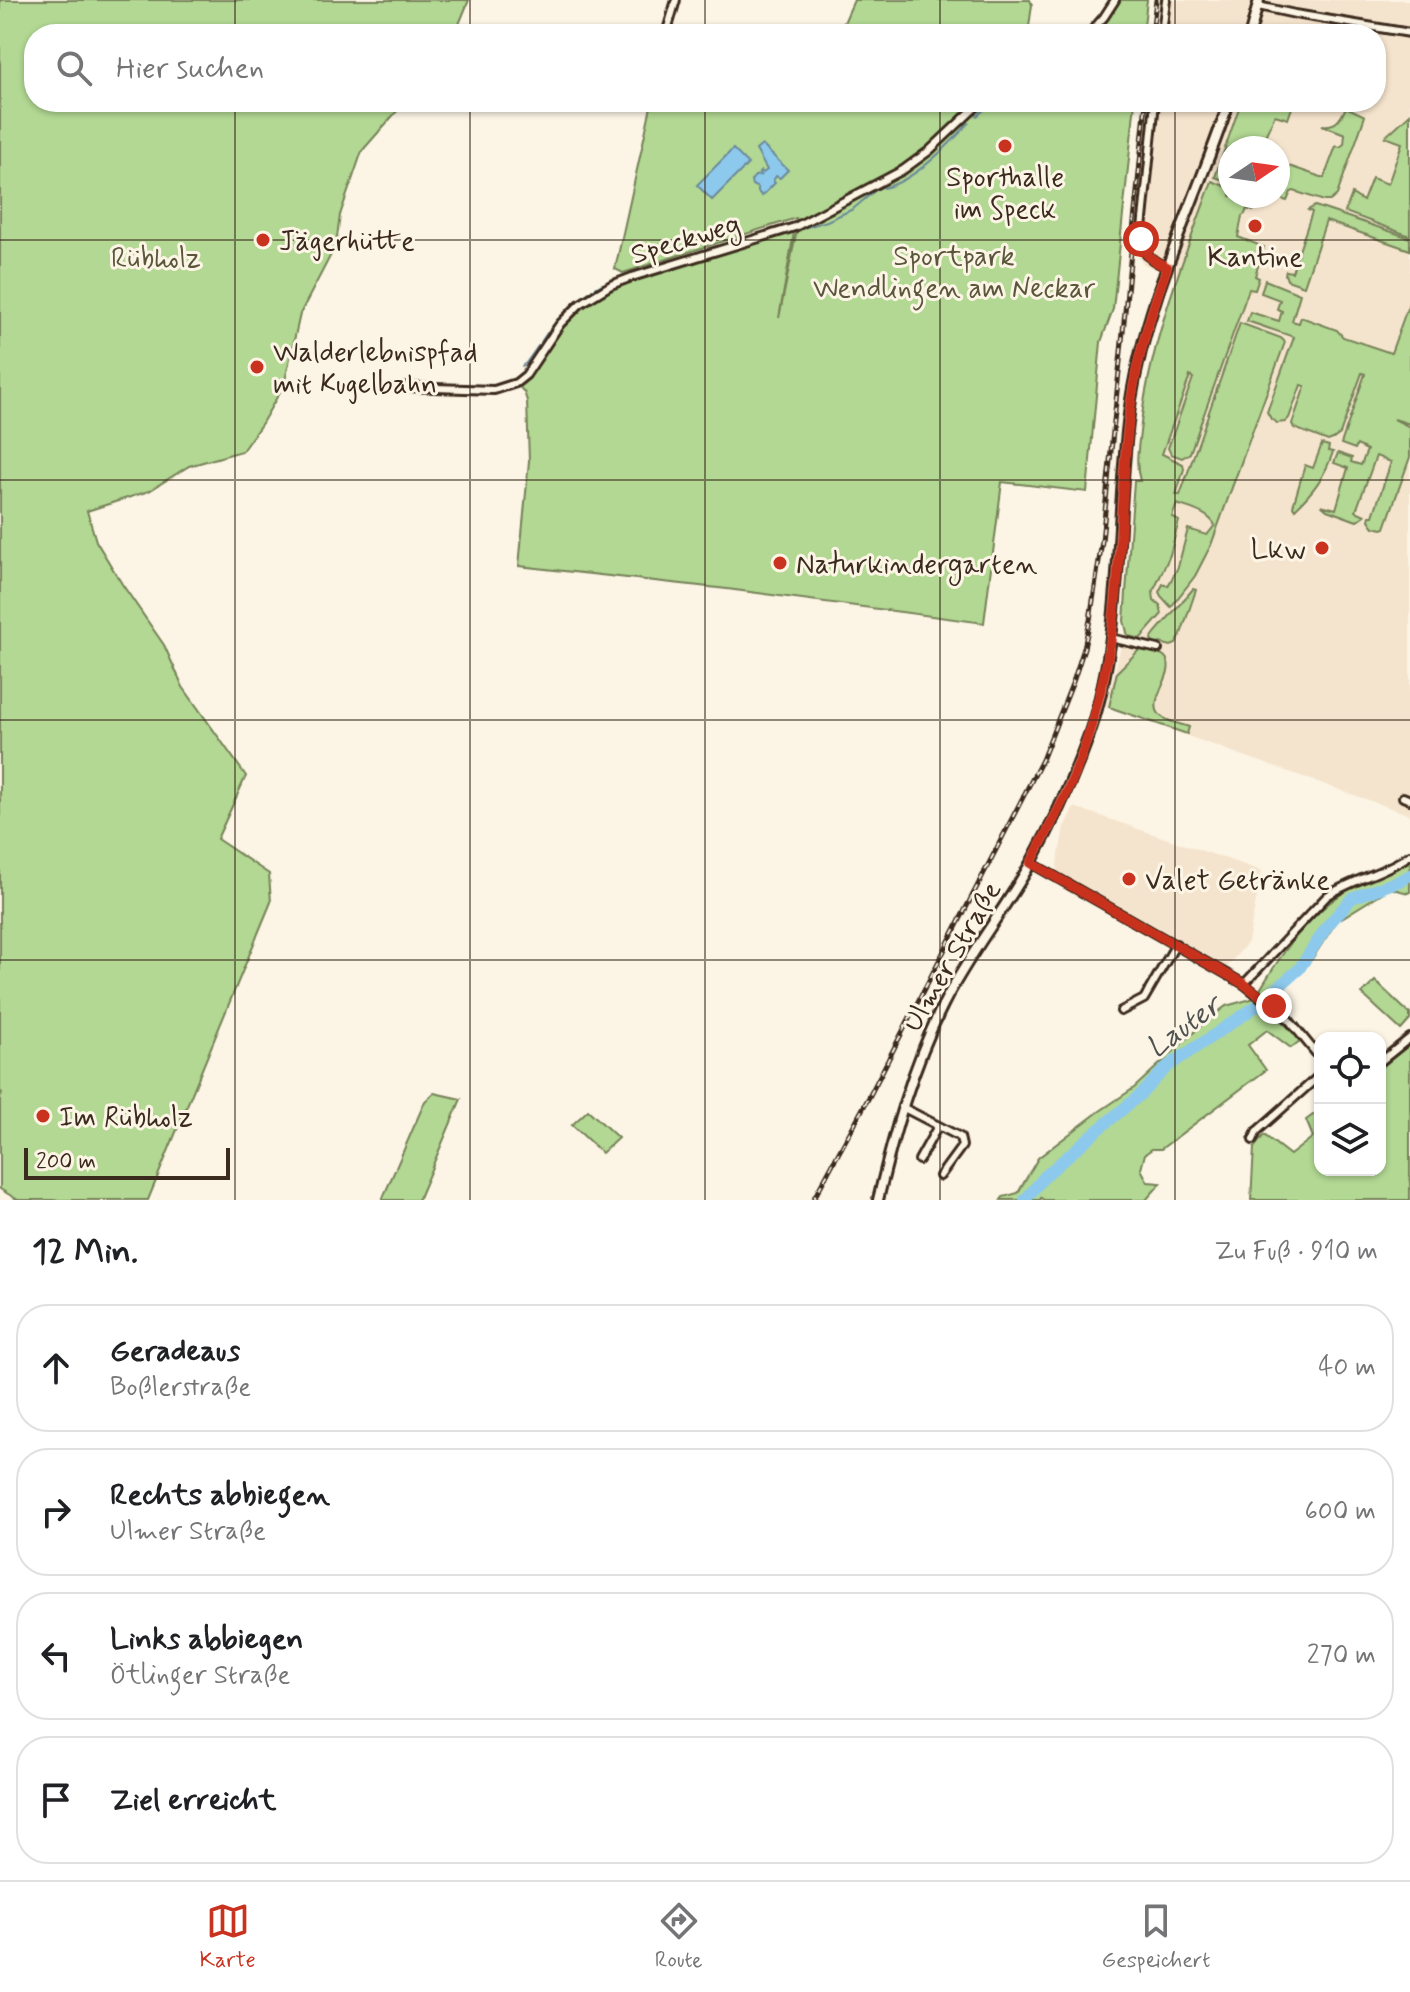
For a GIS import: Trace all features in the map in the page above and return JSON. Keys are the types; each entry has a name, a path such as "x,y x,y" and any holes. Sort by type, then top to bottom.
{"main road":[{"path":"1253,24 1259,3"},
{"name":"Ulmer Straße","path":"878,1200 902,1107 943,1005 1031,863 1068,791 1090,732 1115,611 1124,460 1131,401 1167,267 1225,112"}],"street":[{"path":"669,24 676,0"},
{"path":"1098,24 1115,0"},
{"path":"1163,24 1166,0"},
{"path":"1259,3 1310,17 1354,24"},
{"path":"1386,29 1410,33"},
{"name":"Speckweg","path":"406,387 494,390 516,383 526,375 560,324 580,304 611,285 795,227 903,170 929,151 970,112"},
{"path":"1154,112 1141,239 1147,255 1167,267"},
{"path":"1111,638 1158,649"},
{"path":"1244,984 1327,896 1410,855"},
{"path":"1031,863 1244,984 1289,1020 1314,1051"},
{"path":"1121,1011 1144,999 1176,944"},
{"path":"1386,1057 1410,1038"},
{"path":"1253,1140 1257,1131 1314,1080"},
{"path":"902,1107 960,1137 962,1146 940,1176"},
{"path":"919,1160 938,1126"}],"shaded area":[{"path":"1160,0 1410,0 1410,338 1386,416 1410,424 1410,815 1106,707 1134,593 1178,278 1143,264 1136,247 1148,112 1386,112 1386,24 1158,24"},
{"path":"1074,807 1262,871 1248,942 1227,967 1058,871 1064,827"}],"green space":[{"name":"Rübholz","path":"0,0 469,0 459,24 24,24 24,112 396,112 362,151 340,215 336,245 300,314 284,385 242,451 189,466 149,491 87,511 96,541 164,645 183,687 246,776 217,839 269,874 271,902 148,1200 18,1200 0,1189"},
{"path":"854,0 1030,0 1032,5 1029,24 843,24"},
{"path":"1121,0 1147,0 1144,24 1103,24"},
{"name":"Sportpark Wendlingen am Neckar","path":"650,112 1134,112 1113,309 1101,342 1087,492 1002,482 984,623 727,589 519,566 529,461 527,401 516,383 526,375 560,324 580,304 611,285 795,227 779,318 797,229 796,218 623,273 615,269"},
{"path":"1238,112 1290,112 1288,119 1275,115 1266,134 1229,136"},
{"path":"1344,112 1365,116 1337,195 1330,201 1324,201 1294,191 1290,194 1290,166 1324,178 1336,146 1344,144 1345,134 1322,125 1337,121"},
{"path":"1410,114 1410,236 1345,212 1352,194 1363,201 1372,178 1388,184 1402,143 1385,137"},
{"path":"1212,181 1218,183 1218,208 1254,208 1253,211 1247,209 1242,216 1238,237 1264,247 1255,276 1259,278 1255,290 1249,289 1190,453 1182,458 1171,454 1168,448 1193,378 1190,376 1162,454 1183,464 1176,495 1180,495 1240,323 1285,342 1211,545 1195,576 1171,607 1159,592 1163,584 1168,586 1178,567 1188,529 1207,535 1215,525 1203,514 1177,504 1172,517 1179,521 1170,555 1153,592 1162,614 1140,639 1128,636 1124,621 1134,481 1140,481 1137,457 1144,400 1159,336"},
{"path":"1315,206 1410,238 1410,250 1326,221 1304,286 1287,280 1286,271 1292,272 1312,212 1308,210"},
{"path":"1265,280 1300,294 1292,321 1299,323 1301,317 1337,330 1343,337 1391,353 1410,300 1410,424 1394,419 1410,427 1410,457 1385,528 1374,527 1369,520 1391,462 1376,456 1356,511 1365,515 1357,521 1321,505 1336,509 1348,468 1334,463 1338,453 1361,465 1367,450 1357,445 1355,449 1341,444 1365,374 1362,373 1340,434 1328,441 1294,428 1292,424 1305,386 1301,385 1285,422 1277,423 1267,412 1294,337 1247,321 1250,312 1279,321 1282,311 1277,309 1280,300 1261,293"},
{"path":"1322,444 1329,446 1328,451 1333,452 1330,461 1318,483 1295,509 1293,506 1305,465 1313,468"},
{"path":"1193,589 1196,590 1176,644 1157,645 1152,642 1155,633"},
{"path":"1139,650 1159,653 1168,662 1157,709 1166,719 1189,727 1187,734 1109,707 1117,672"},
{"path":"1410,861 1410,892 1390,888 1337,921 1312,959 1273,998 1269,1009 1301,1040 1291,1048 1267,1030 1248,1045 1266,1070 1161,1149 1152,1149 1145,1154 1141,1169 1148,1182 1161,1183 1146,1200 1001,1200 1018,1193 1038,1158 1134,1088 1206,1021 1226,1006 1255,998 1306,924 1333,900 1363,882"},
{"path":"1375,981 1410,1014 1410,1020 1401,1030 1362,994"},
{"path":"1410,1044 1410,1200 1251,1200 1254,1148 1264,1135 1290,1155 1313,1137 1306,1120 1314,1114 1314,1176 1386,1176 1386,1062"},
{"path":"434,1093 461,1099 418,1200 382,1200 425,1101"},
{"path":"588,1110 618,1138 602,1153 572,1125"}],"water":[{"path":"762,145 788,170 780,178 776,176 775,183 762,196 751,181 761,175 761,171 767,170 756,150"},
{"path":"733,149 748,164 712,200 697,185"}],"waterway":[{"path":"977,116 982,112"},
{"path":"884,188 919,170 969,123"},
{"path":"800,229 853,209 878,188"},
{"path":"592,290 602,284"},
{"path":"581,298 589,292"},
{"path":"566,311 576,301"},
{"path":"550,329 562,315"},
{"path":"541,342 547,333"},
{"path":"522,366 538,346"},
{"name":"Lauter","path":"1025,1200 1045,1176 1140,1095 1167,1067 1258,1005 1299,969 1328,925 1352,898 1410,875"}],"railway":[{"path":"1153,24 1156,0"},
{"path":"813,1200 1042,760 1084,648 1102,541 1145,112"}],"place":[{"name":"Sporthalle im Speck","path":"1005,146"},
{"name":"Kantine","path":"1255,226"},
{"name":"Jägerhütte","path":"263,240"},
{"name":"Walderlebnispfad mit Kugelbahn","path":"257,367"},
{"name":"Lkw","path":"1322,548"},
{"name":"Naturkindergarten","path":"780,563"},
{"name":"Valet Getränke","path":"1129,879"},
{"name":"Im Rübholz","path":"43,1116"}],"route":[{"path":"1141,239 1147,255 1167,267 1153,308 1131,401 1111,638 1090,732 1068,791 1031,863 1244,984 1274,1006"}]}
